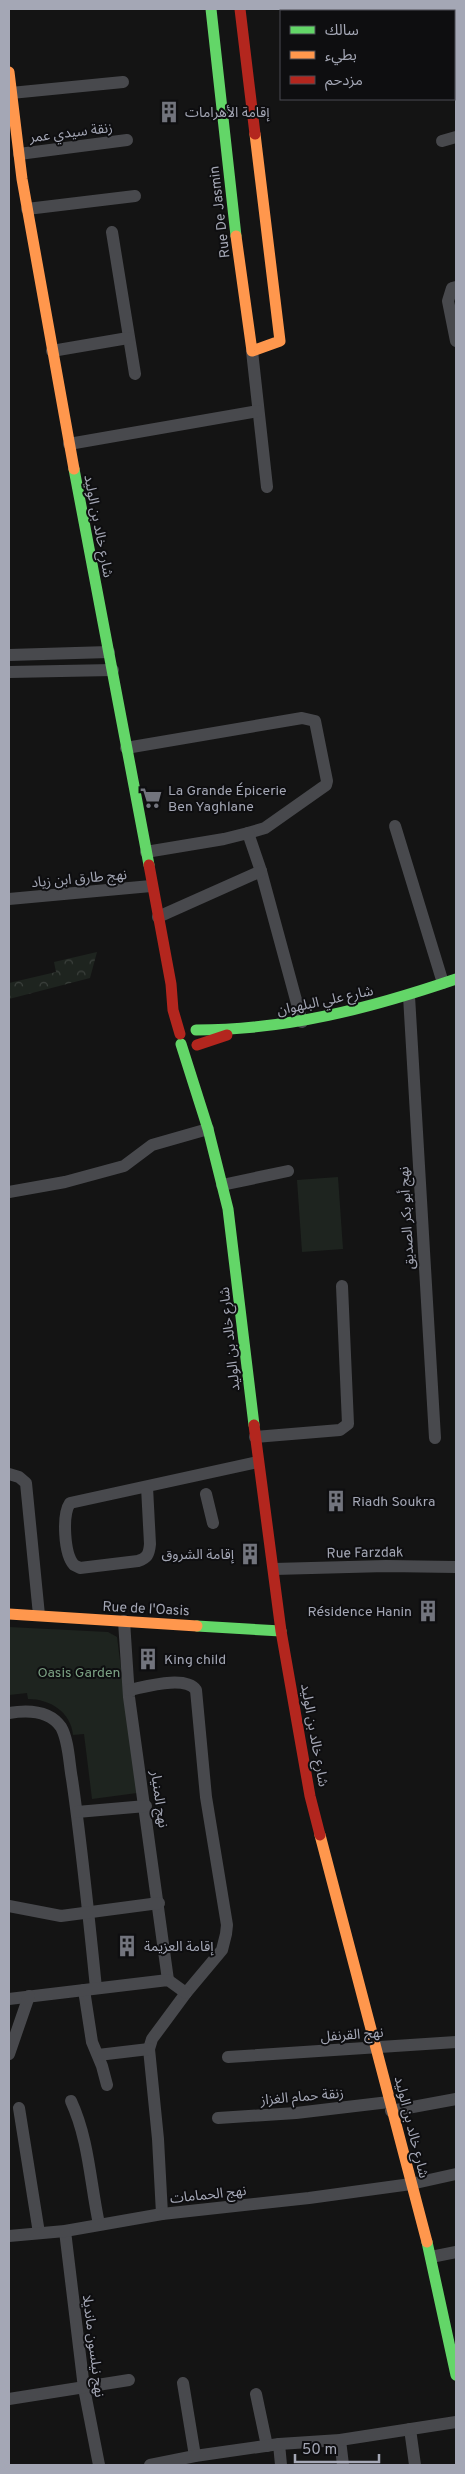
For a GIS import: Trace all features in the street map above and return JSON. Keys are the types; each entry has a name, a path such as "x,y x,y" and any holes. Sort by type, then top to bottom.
{"street":[{"name":"Rue De Jasmin","path":"211,9 233,214 252,351 267,487"},
{"path":"240,9 280,341 252,351"},
{"name":"شارع خالد بن الوليد","path":"9,72 27,210 69,444 113,670 151,886 171,984 174,1010 222,1185 236,1265 258,1462 281,1631 310,1796 377,2048 390,2107 431,2257 456,2375"},
{"path":"12,93 123,82"},
{"path":"442,141 456,137"},
{"name":"زنقة سيدي عمر","path":"19,154 127,140"},
{"path":"27,210 135,196"},
{"path":"112,232 135,374"},
{"path":"453,290 448,300 456,342"},
{"path":"52,351 128,338"},
{"path":"69,444 258,411"},
{"path":"9,654 109,652"},
{"path":"9,672 113,670"},
{"path":"126,748 302,718 315,721 328,781 326,785 265,828 224,839 146,852"},
{"path":"395,826 443,983"},
{"path":"248,833 261,871 302,1022"},
{"path":"158,917 261,871"},
{"name":"نهج طارق ابن زياد","path":"9,899 151,886"},
{"name":"شارع علي البلهوان","path":"195,1030 242,1030 302,1022 409,996 456,979"},
{"name":"شارع خالد بن الوليد","path":"171,984 195,1030"},
{"name":"نهج أبو بكر الصديق","path":"409,996 435,1438"},
{"path":"196,1046 200,1039 195,1030 186,1029 181,1039 188,1048 196,1046 242,1030"},
{"name":"شارع خالد بن الوليد","path":"196,1046 197,1091"},
{"path":"9,1192 65,1182 124,1166 152,1145 208,1129"},
{"path":"222,1185 288,1171"},
{"path":"255,1437 340,1430 348,1424 342,1286"},
{"path":"147,1487 150,1553 146,1558 138,1561 80,1568 74,1565 68,1553 64,1514 70,1503 258,1462"},
{"path":"9,1474 19,1477 26,1483 39,1616"},
{"path":"206,1494 213,1524"},
{"name":"Rue Farzdak","path":"274,1569 386,1566 456,1567"},
{"name":"Rue de l'Oasis","path":"9,1614 281,1631"},
{"name":"نهج المنيار","path":"124,1621 129,1690 168,1980"},
{"path":"129,1690 180,1682 190,1684 196,1690 206,1797 227,1925 222,1950 186,1993 152,2039 149,2049 158,2139 162,2214"},
{"path":"9,1712 28,1710 40,1713 61,1727 77,1812 89,1914 91,2035 107,2085"},
{"path":"77,1812 146,1806"},
{"path":"9,1906 61,1916 89,1914 159,1903"},
{"path":"9,2054 17,1996 168,1980 186,1993"},
{"name":"نهج القرنفل","path":"228,2058 456,2042"},
{"path":"98,2055 149,2049"},
{"name":"زنقة حمام الغزاز","path":"218,2118 390,2107 456,2099"},
{"path":"71,2101 86,2142 91,2187 99,2224"},
{"path":"19,2108 39,2233"},
{"name":"نهج الحمامات","path":"9,2236 65,2231 162,2214 300,2199 411,2184 456,2174"},
{"name":"نهج نيلسون مانديلا","path":"65,2231 84,2388 100,2465"},
{"path":"431,2257 456,2252"},
{"path":"9,2399 130,2380"},
{"path":"183,2383 195,2456"},
{"path":"256,2394 273,2445 282,2465"},
{"path":"150,2465 195,2456 273,2445 340,2440 456,2422"},
{"path":"410,2429 415,2465"},
{"path":"340,2440 343,2465"}],"green space":[{"path":"97,952 90,978 9,999 9,983 56,972 54,962"},
{"path":"338,1177 343,1249 302,1252 297,1180"},
{"name":"Oasis Garden","path":"9,1627 108,1632 117,1637 137,1793 92,1799 84,1734 73,1735 64,1714 51,1704 28,1699 27,1693 9,1695"}],"traffic: fast":[{"path":"211,9 236,236"},
{"path":"74,469 149,865"},
{"path":"196,1030 230,1029 296,1022 360,1008 456,979"},
{"path":"181,1044 208,1129 228,1209 254,1425"},
{"path":"197,1626 281,1631"},
{"path":"427,2242 456,2375"}],"traffic: slow":[{"path":"9,72 22,179 74,469"},
{"path":"236,236 252,351 280,341 255,134"},
{"path":"9,1614 197,1626"},
{"path":"320,1835 427,2242"}],"traffic: jam":[{"path":"240,9 255,134"},
{"path":"149,865 171,984 173,1010 180,1034"},
{"path":"197,1045 227,1035"},
{"path":"254,1425 281,1631 310,1796 320,1835"}],"place":[{"name":"إقامة الأهرامات","path":"169,112"},
{"name":"La Grande Épicerie Ben Yaghlane","path":"151,798"},
{"name":"Riadh Soukra","path":"336,1501"},
{"name":"إقامة الشروق","path":"250,1554"},
{"name":"Résidence Hanin","path":"428,1611"},
{"name":"King child","path":"148,1659"},
{"name":"إقامة العزيمة","path":"127,1946"}]}
